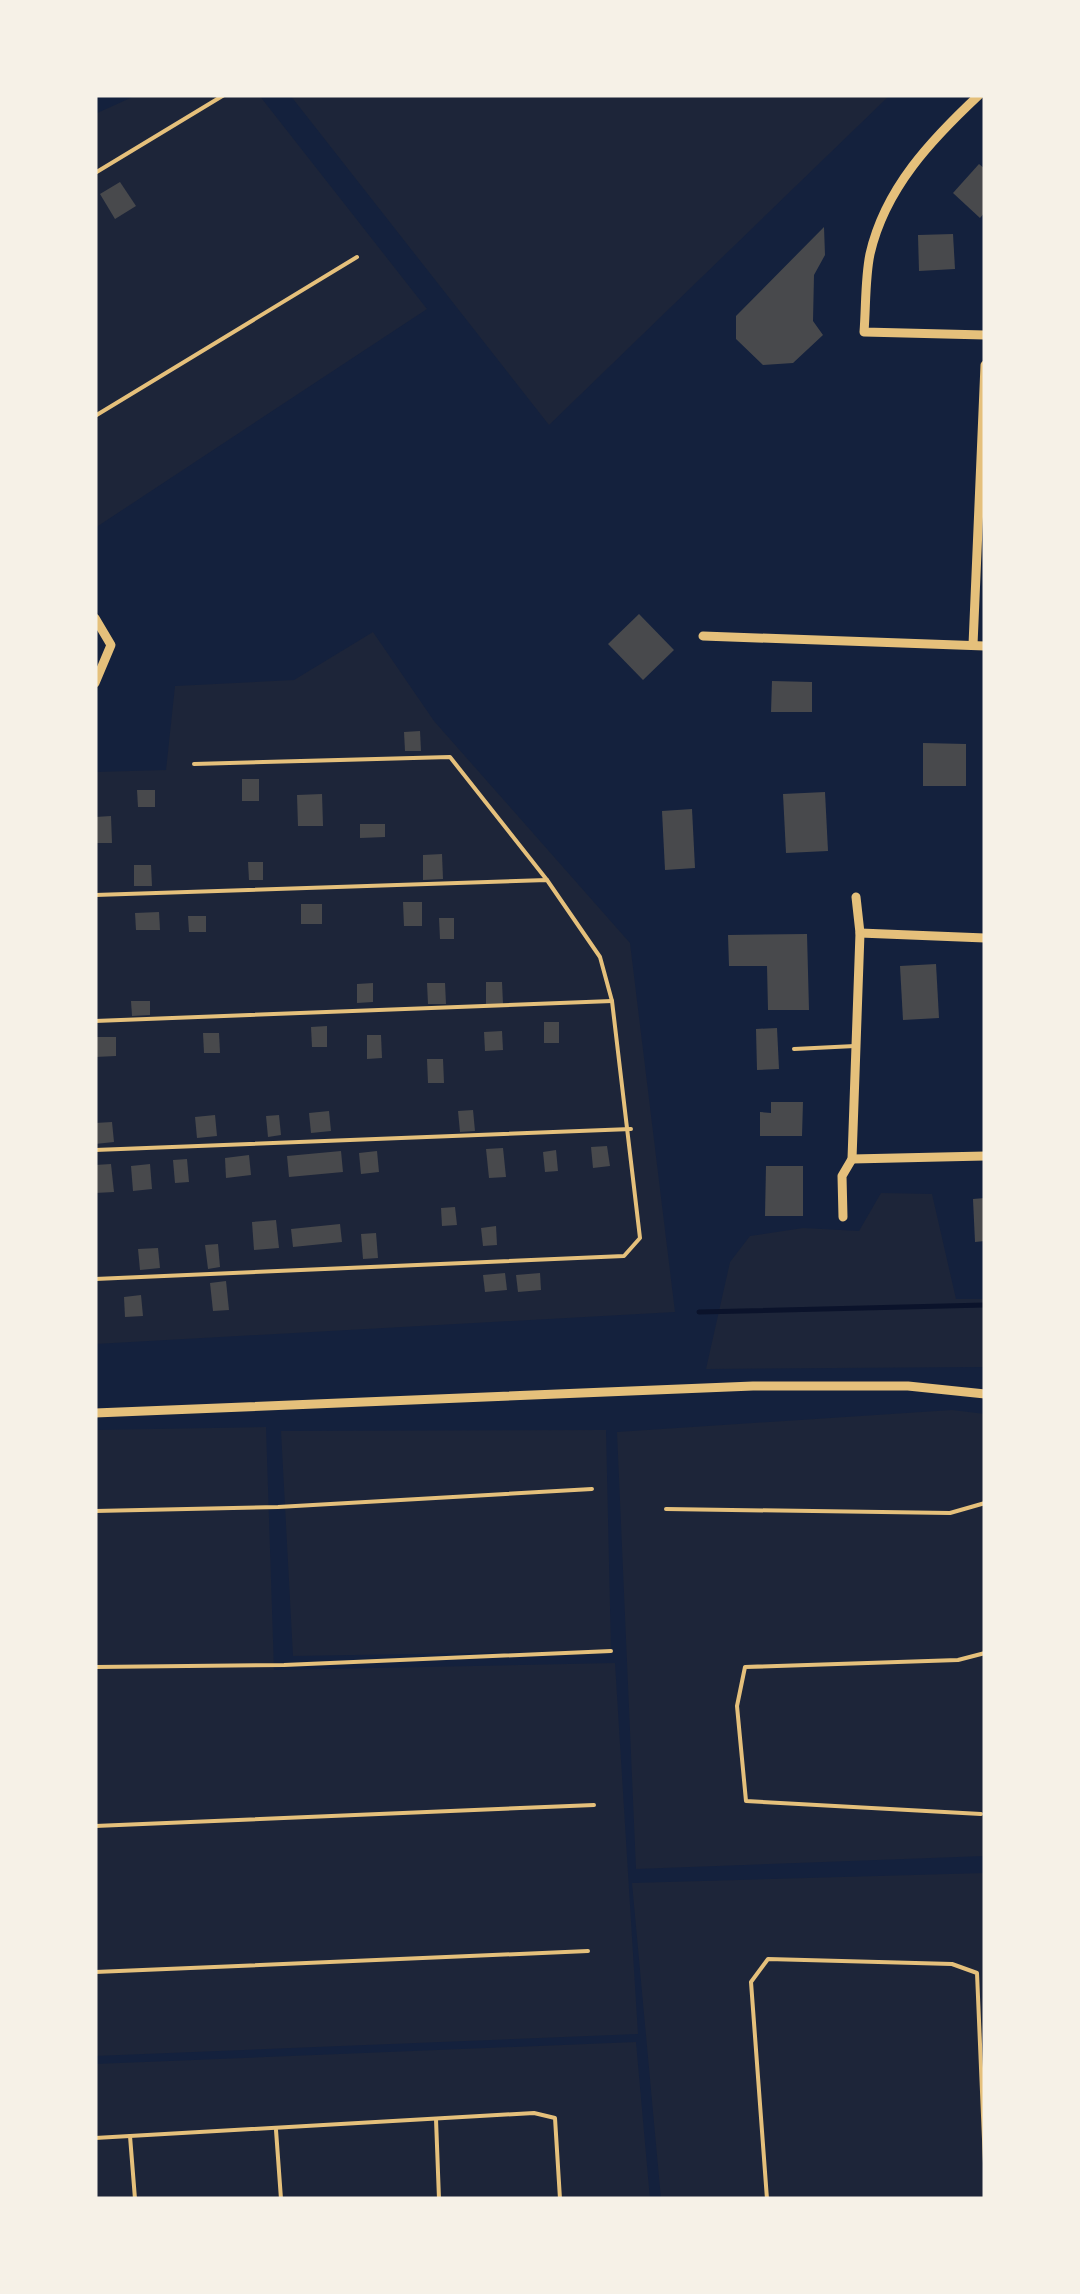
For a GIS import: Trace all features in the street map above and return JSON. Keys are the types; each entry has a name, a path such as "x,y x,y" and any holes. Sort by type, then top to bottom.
{"street":[{"path":"979,95 924,146 894,197 870,253 864,332 985,335"},
{"path":"703,636 979,646 985,365"},
{"path":"95,618 111,645 95,683"},
{"path":"844,1217 842,1176 852,1158 860,933 856,898"},
{"path":"860,933 985,938"},
{"path":"852,1158 985,1156"},
{"path":"95,1413 754,1386 908,1386 985,1394"}],"lane":[{"path":"95,173 224,95"},
{"path":"95,416 356,257"},
{"path":"95,1279 624,1256 640,1238 631,1129 612,1001 600,957 547,880 450,757 194,764"},
{"path":"95,895 547,880"},
{"path":"95,1021 612,1001"},
{"path":"794,1049 856,1046"},
{"path":"95,1150 631,1129"},
{"path":"95,1511 278,1507 592,1489"},
{"path":"666,1509 950,1512 985,1503"},
{"path":"95,1668 284,1665 610,1651"},
{"path":"980,1814 746,1801 737,1706 745,1667 958,1660 985,1653"},
{"path":"95,1826 594,1805"},
{"path":"95,1972 588,1951"},
{"path":"767,2199 751,1982 768,1959 952,1964 977,1974 985,2163"},
{"path":"95,2138 534,2113 555,2118 560,2199"},
{"path":"436,2120 440,2199"},
{"path":"276,2130 281,2199"},
{"path":"130,2136 134,2199"}],"shaded area":[{"path":"137,95 259,95 427,309 95,528 95,114"},
{"path":"290,95 890,95 549,425"},
{"path":"373,632 434,721 630,943 675,1312 95,1344 95,772 166,770 175,686 294,680"},
{"path":"881,1193 932,1194 956,1299 985,1299 985,1367 706,1369 730,1262 750,1236 803,1228 859,1231"},
{"path":"952,1410 985,1414 985,1856 636,1869 617,1432"},
{"path":"266,1427 274,1670 615,1663 638,2034 95,2056 95,1430"},
{"path":"606,1430 611,1651 293,1656 281,1431"},
{"path":"985,1873 985,2199 661,2199 632,1883"},
{"path":"636,2042 650,2199 95,2199 95,2064"}],"building":[{"path":"979,164 985,169 985,212 980,218 953,193"},
{"path":"120,182 136,206 115,219 100,194"},
{"path":"824,227 825,255 814,275 813,321 823,335 793,363 763,365 736,339 736,316"},
{"path":"953,234 955,269 919,271 918,235"},
{"path":"639,614 674,650 643,680 608,644"},
{"path":"772,681 812,682 812,712 771,712"},
{"path":"420,731 421,751 405,751 404,732"},
{"path":"923,743 966,744 966,786 923,786"},
{"path":"242,779 259,779 259,801 242,801"},
{"path":"137,790 155,790 155,807 138,807"},
{"path":"825,792 828,851 786,853 783,794"},
{"path":"322,794 323,826 298,826 297,795"},
{"path":"692,809 695,868 665,870 662,811"},
{"path":"111,816 112,843 95,843 95,817"},
{"path":"360,824 385,824 385,837 360,838"},
{"path":"442,854 443,879 423,880 423,855"},
{"path":"248,862 263,862 263,880 249,880"},
{"path":"134,865 151,865 152,886 134,886"},
{"path":"403,902 422,902 422,926 404,926"},
{"path":"301,904 322,904 322,924 301,924"},
{"path":"159,912 160,930 136,930 135,913"},
{"path":"188,916 206,916 206,932 189,932"},
{"path":"439,918 454,918 454,939 440,939"},
{"path":"807,934 809,1010 768,1010 767,966 729,966 728,935"},
{"path":"936,964 939,1018 903,1020 900,966"},
{"path":"486,982 502,982 503,1004 486,1004"},
{"path":"373,983 373,1002 357,1003 357,984"},
{"path":"427,983 445,983 446,1004 428,1004"},
{"path":"131,1001 150,1001 150,1015 132,1016"},
{"path":"544,1022 559,1022 559,1043 544,1043"},
{"path":"327,1026 327,1047 312,1047 311,1027"},
{"path":"777,1028 779,1069 757,1070 756,1029"},
{"path":"502,1031 503,1050 485,1051 484,1032"},
{"path":"203,1033 219,1033 220,1053 204,1053"},
{"path":"367,1035 381,1035 382,1058 367,1059"},
{"path":"95,1037 116,1037 116,1056 95,1057"},
{"path":"427,1059 443,1059 444,1083 428,1083"},
{"path":"771,1102 803,1102 802,1136 760,1136 760,1112 771,1113"},
{"path":"473,1110 475,1131 460,1132 458,1111"},
{"path":"329,1111 331,1131 311,1133 309,1113"},
{"path":"215,1115 217,1136 197,1138 195,1117"},
{"path":"279,1115 281,1135 268,1137 266,1116"},
{"path":"112,1122 114,1142 95,1144 95,1123"},
{"path":"607,1146 610,1166 593,1168 591,1147"},
{"path":"503,1148 506,1177 489,1178 486,1149"},
{"path":"556,1150 558,1171 545,1172 543,1152"},
{"path":"341,1151 343,1172 289,1177 287,1156"},
{"path":"377,1151 379,1172 361,1174 359,1153"},
{"path":"249,1155 251,1175 226,1178 225,1158"},
{"path":"187,1159 189,1182 175,1183 173,1160"},
{"path":"111,1164 114,1192 95,1193 95,1165"},
{"path":"150,1164 152,1189 133,1191 131,1166"},
{"path":"766,1166 803,1166 803,1216 765,1216"},
{"path":"985,1198 985,1241 975,1242 973,1199"},
{"path":"455,1207 457,1225 442,1226 441,1208"},
{"path":"276,1220 279,1248 254,1250 252,1222"},
{"path":"340,1224 342,1242 293,1247 291,1229"},
{"path":"496,1226 497,1245 483,1246 481,1228"},
{"path":"376,1233 378,1258 363,1259 361,1234"},
{"path":"218,1244 220,1267 208,1269 205,1245"},
{"path":"158,1248 160,1268 140,1270 138,1249"},
{"path":"505,1273 507,1290 485,1292 483,1275"},
{"path":"540,1273 541,1290 518,1292 516,1275"},
{"path":"226,1281 229,1310 213,1311 210,1283"},
{"path":"141,1295 143,1316 125,1317 124,1297"}],"waterway":[{"path":"699,1312 985,1305"}]}
